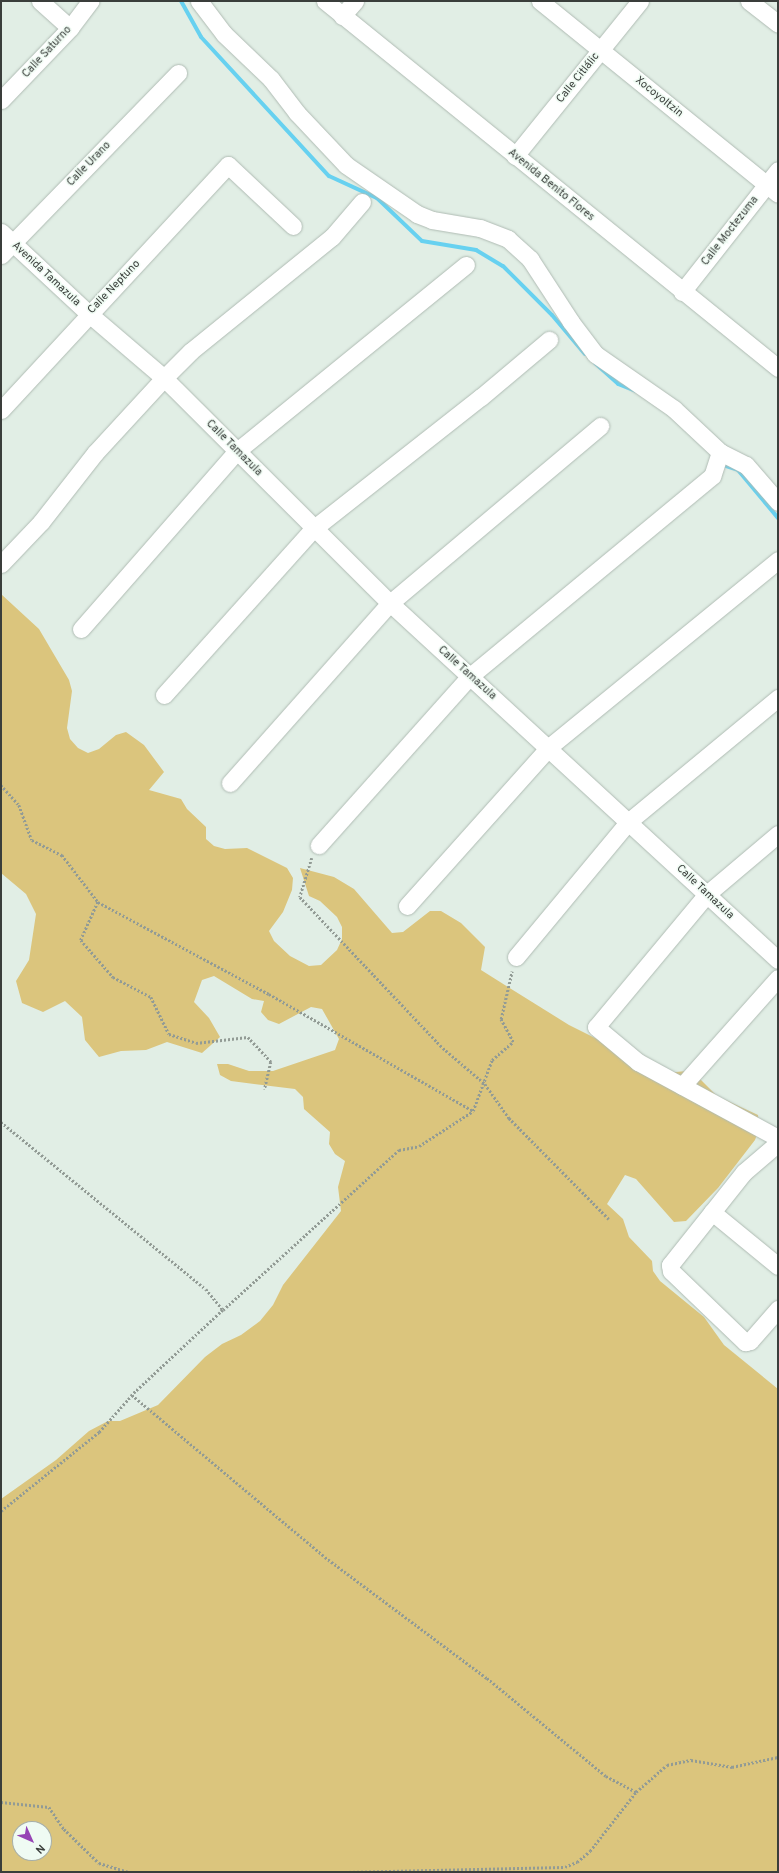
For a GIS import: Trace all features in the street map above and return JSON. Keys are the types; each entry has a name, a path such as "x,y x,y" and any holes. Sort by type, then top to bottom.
{"street":[{"path":"40,1 70,28"},
{"name":"Calle Saturno","path":"1,100 70,28 90,1"},
{"path":"199,1 224,34 271,79 306,123 346,165 417,214 432,220 480,228 508,239 530,259 567,317 595,354 674,409 720,452 746,465 778,502"},
{"name":"Avenida Benito Flores","path":"325,1 682,292 778,368"},
{"path":"342,16 355,1"},
{"name":"Xocoyoltzin","path":"540,1 772,189"},
{"name":"Calle Citlálic","path":"516,156 640,1"},
{"path":"749,1 778,24"},
{"name":"Calle Urano","path":"1,255 7,237 178,73"},
{"name":"Calle Neptuno","path":"1,410 88,313 228,165 293,226"},
{"name":"Calle Moctezuma","path":"682,292 772,189 778,170"},
{"path":"1,564 41,522 95,453 164,378 191,351 332,237 362,202"},
{"name":"Avenida Tamazula","path":"7,237 88,313 164,378"},
{"path":"81,629 237,451 466,265"},
{"path":"164,695 313,529 481,398 549,340"},
{"name":"Calle Tamazula","path":"164,378 313,529 390,603 549,747 778,960"},
{"path":"230,782 390,603 600,426"},
{"path":"319,845 470,676 712,476 720,452"},
{"path":"408,906 549,747 778,560"},
{"path":"516,957 628,822 778,698"},
{"path":"778,834 707,894 596,1027 638,1062 778,1138"},
{"path":"682,1086 778,978"},
{"path":"778,1143 750,1165 671,1260 671,1270 745,1342 750,1341 778,1309"},
{"path":"712,1212 778,1266"}],"path":[{"path":"1,785 19,805 32,840 62,855 98,902 269,994 473,1111"},
{"path":"319,845 313,855 300,897 443,1048 485,1084 509,1118 609,1219"},
{"path":"98,902 81,940 113,977 151,997 169,1034 196,1043 248,1037 271,1062 264,1089"},
{"path":"1,1511 99,1432 132,1395 222,1310 399,1150 419,1146 473,1111 485,1084 492,1060 512,1042 501,1019 516,957"},
{"path":"1,1122 206,1289 222,1310"},
{"path":"132,1395 325,1556 487,1678 606,1776 636,1792"},
{"path":"345,1872 565,1867 577,1862 590,1851 636,1792 667,1765 675,1761 691,1760 732,1768 778,1757"},
{"path":"1,1802 49,1807 64,1829 99,1863 129,1872"}],"shaded area":[{"path":"1,594 39,629 69,680 72,691 67,728 70,739 78,748 88,753 99,749 116,735 126,732 144,745 164,772 149,790 181,799 187,809 206,827 206,839 214,846 225,849 247,848 287,868 293,878 292,890 283,912 269,931 274,941 290,956 309,966 321,965 337,950 342,939 342,927 337,917 320,901 309,896 300,868 334,877 354,889 392,933 403,932 430,911 441,911 461,923 485,947 481,970 569,1025 665,1073 687,1071 697,1076 717,1096 758,1115 759,1129 755,1140 718,1188 686,1221 674,1222 636,1179 625,1175 607,1204 623,1219 629,1237 652,1261 653,1271 660,1281 704,1317 724,1345 778,1389 778,1872 1,1872 1,1499 56,1460 89,1431 108,1421 120,1421 158,1405 205,1357 222,1344 241,1335 260,1321 273,1305 283,1285 341,1211 338,1187 345,1161 335,1154 329,1144 330,1132 304,1109 303,1097 295,1089 231,1081 220,1075 217,1064 228,1064 249,1071 273,1071 335,1050 339,1039 322,1009 311,1007 279,1024 268,1020 261,1012 264,1001 252,999 214,976 202,980 194,1002 209,1018 220,1037 202,1053 167,1042 146,1050 121,1051 99,1057 85,1040 82,1017 65,1001 43,1012 22,1003 16,981 29,960 36,914 26,894 1,873"}],"waterway":[{"path":"181,1 201,37 329,176 377,198 422,241 476,250 503,266 552,315 585,354"},
{"path":"595,363 618,384 636,391"},
{"path":"720,464 738,470 778,518"}]}
